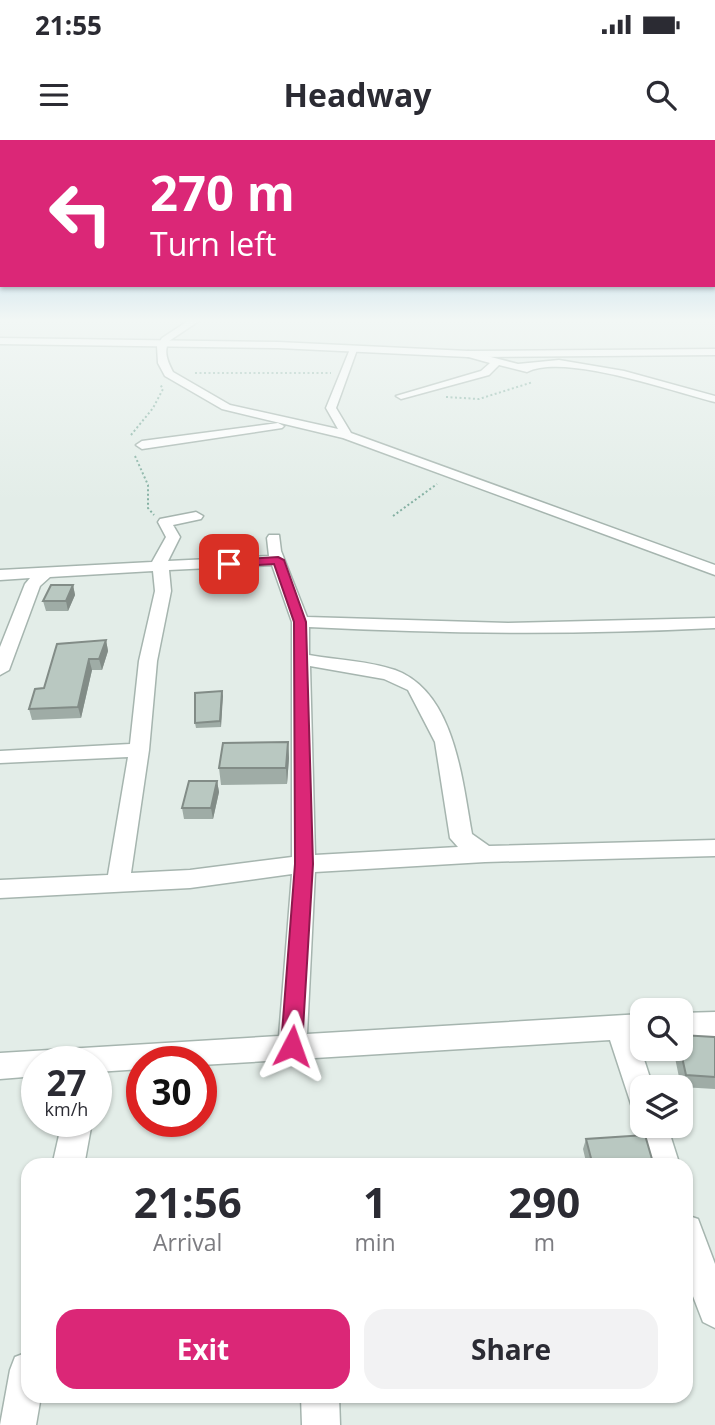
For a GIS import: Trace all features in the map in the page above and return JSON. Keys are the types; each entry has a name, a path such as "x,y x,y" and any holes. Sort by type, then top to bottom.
{"street":[{"path":"181,381 226,407 347,435 715,570"},
{"path":"343,381 331,408 347,435"},
{"path":"401,396 459,381"},
{"path":"591,381 596,382"},
{"path":"624,388 639,381"},
{"path":"645,381 715,399"},
{"path":"142,445 238,429 298,425"},
{"path":"159,568 173,537 165,522 196,516"},
{"path":"274,538 274,551 300,622 304,864 292,1046"},
{"path":"0,575 278,560"},
{"path":"118,883 139,750 148,661 163,591 164,577 159,568"},
{"path":"0,670 4,643 33,584 44,574"},
{"path":"300,622 509,629 627,628 715,623"},
{"path":"300,659 389,674 415,687 445,742 461,838 485,854"},
{"path":"0,757 139,750"},
{"path":"0,889 190,878 304,864 485,854 715,848"},
{"path":"693,1025 715,1024"},
{"path":"112,1059 630,1027"},
{"path":"0,1066 21,1064"},
{"path":"70,1158 74,1137"},
{"path":"656,1138 662,1158"},
{"path":"693,1269 715,1310"},
{"path":"17,1425 21,1403"},
{"path":"320,1403 321,1425"}],"path":[{"path":"429,390 456,400 484,398 532,381"},
{"path":"393,516 453,472"}],"building":[{"path":"51,585 73,585 66,601 43,601"},
{"path":"106,640 99,659 89,659 78,707 29,709 35,689 44,688 57,644"},
{"path":"222,691 220,721 195,723 195,693"},
{"path":"288,742 286,768 219,768 223,743"},
{"path":"189,781 217,781 211,808 182,808"},
{"path":"693,1036 715,1037 715,1077 686,1075 683,1061 693,1061"},
{"path":"630,1136 646,1138 652,1158 591,1158 586,1139"}],"route":[{"path":"229,564 278,560 300,622 304,864 292,1046"}]}
